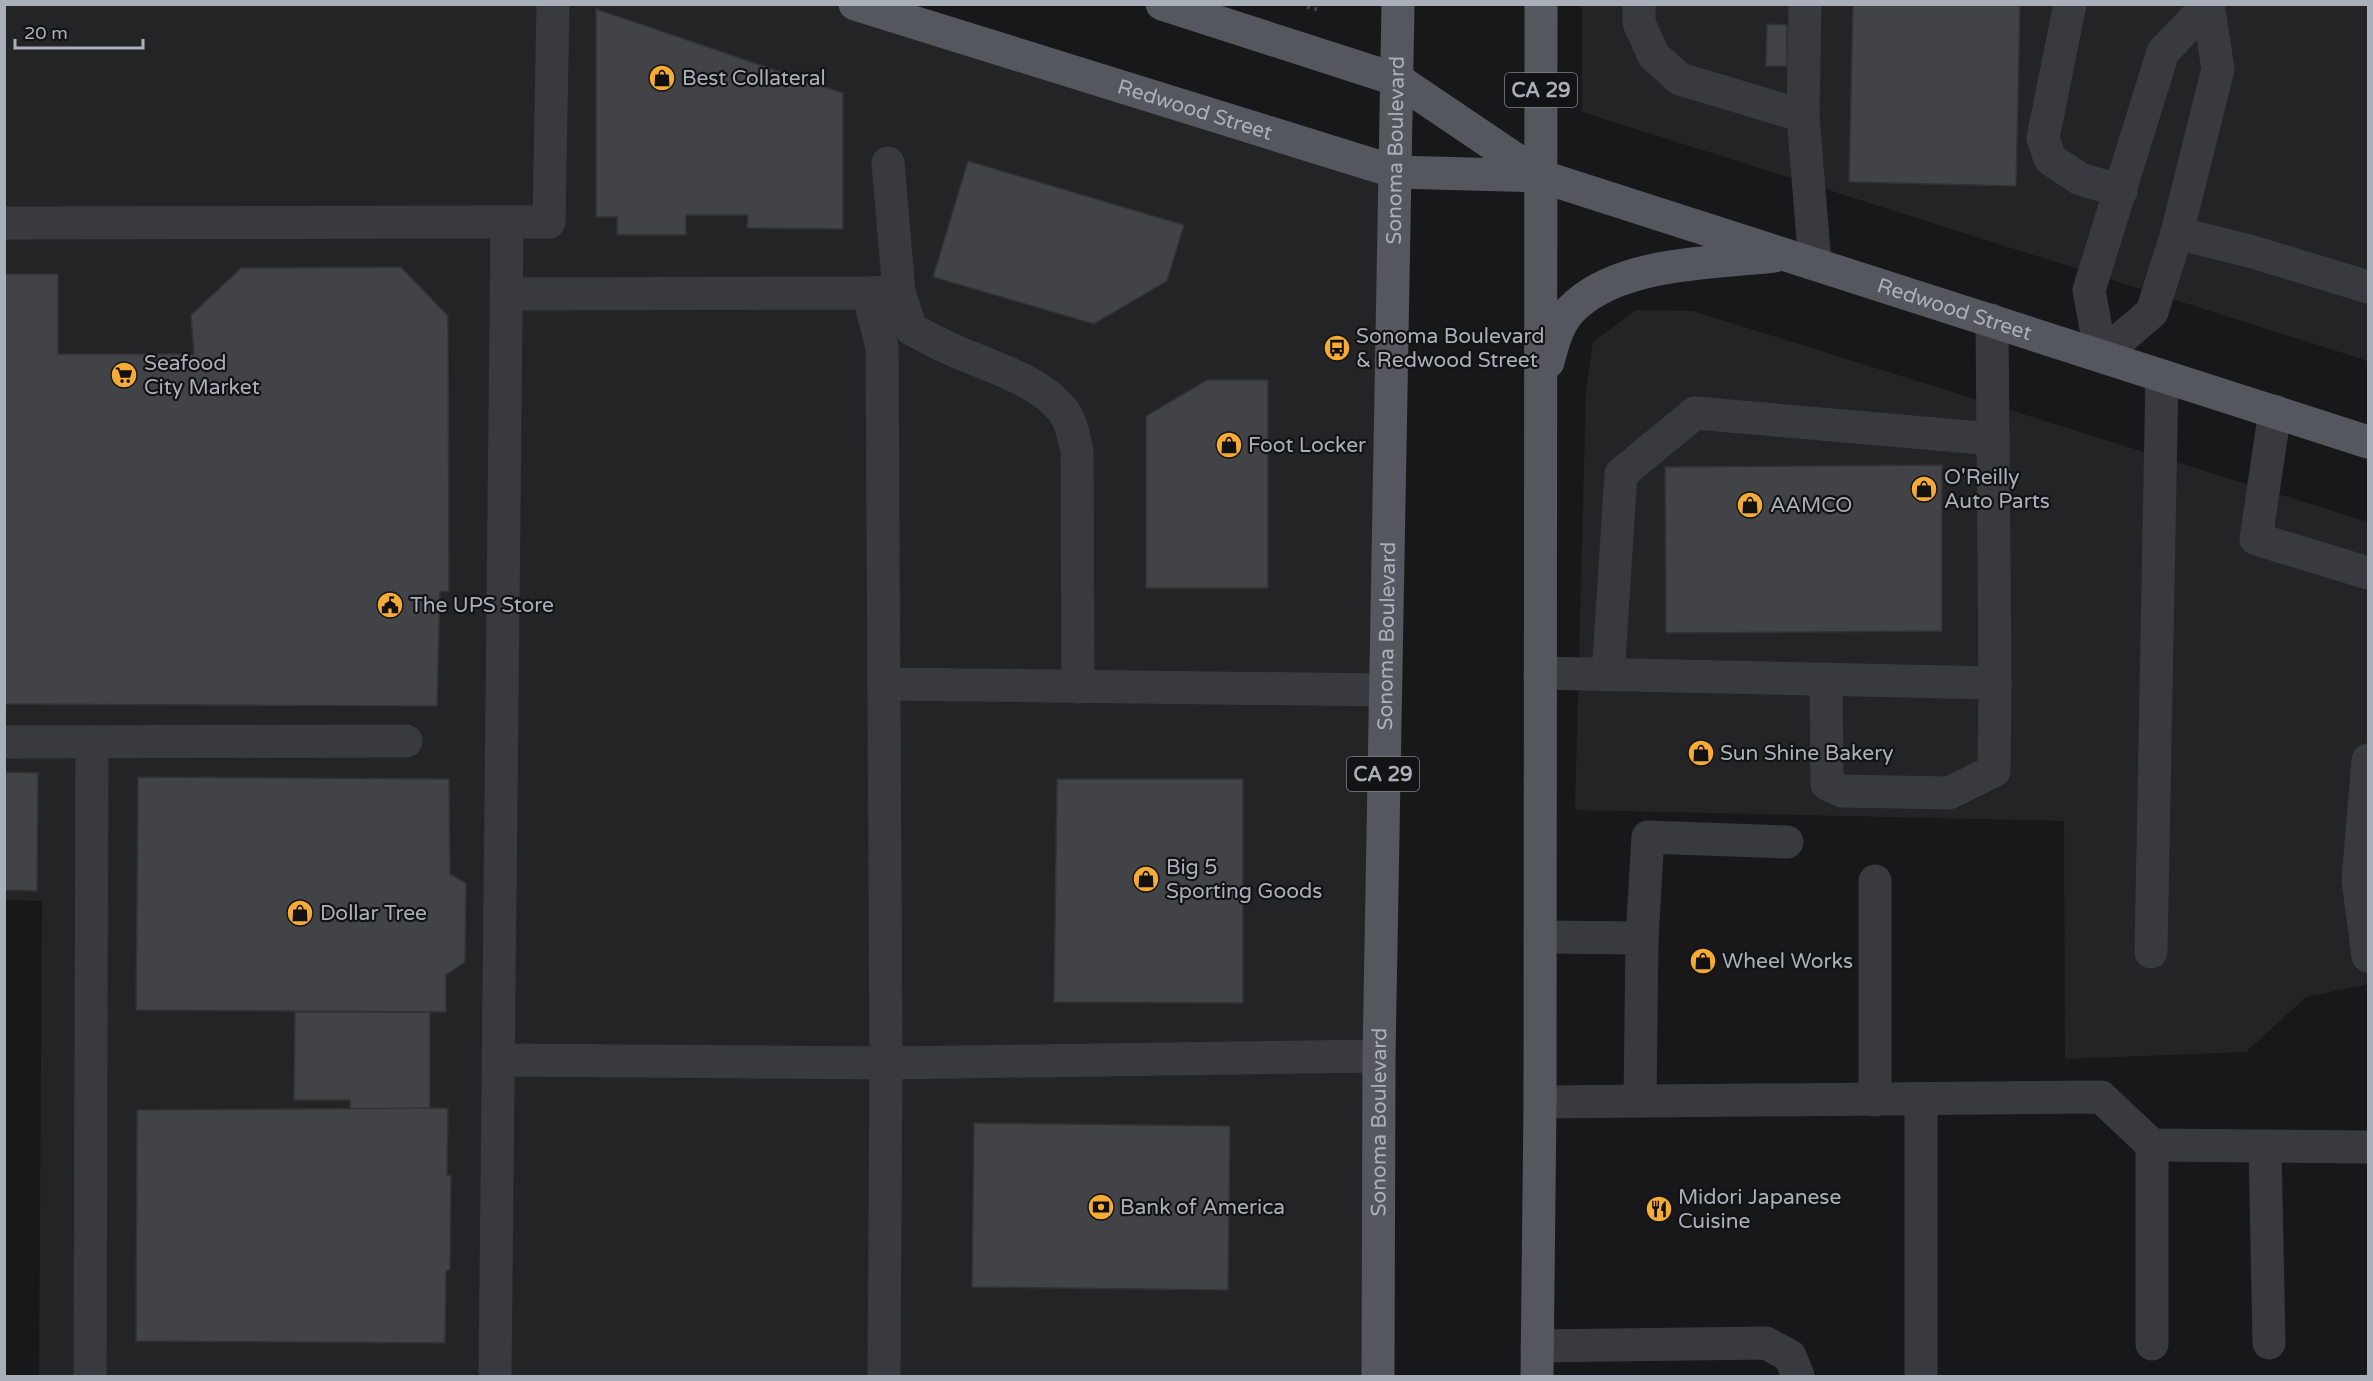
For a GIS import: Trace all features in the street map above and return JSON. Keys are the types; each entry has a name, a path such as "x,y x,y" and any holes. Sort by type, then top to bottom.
{"main road":[{"name":"Redwood Street","path":"855,4 1396,172 1540,176 2368,442"},
{"name":"Sonoma Boulevard","path":"1378,1377 1379,1056 1398,4"},
{"name":"CA 29","path":"1537,1361 1540,1102 1541,4"},
{"name":"Redwood Street","path":"1182,6 1398,80 1540,176"},
{"path":"1540,393 1556,333 1575,305 1609,282 1649,271 1800,259"}],"street":[{"path":"4,222 549,222 553,4"},
{"path":"1639,4 1639,23 1654,56 1680,79 1803,116"},
{"path":"1800,259 1805,4"},
{"path":"2070,4 2043,138 2050,159 2080,178 2121,191"},
{"path":"2101,356 2089,290 2163,52 2208,5"},
{"path":"2101,356 2152,312 2177,233 2218,69 2208,5"},
{"path":"884,1377 886,1063 882,347 888,163"},
{"path":"495,1377 507,222"},
{"path":"2177,233 2253,252 2368,286"},
{"path":"507,294 884,293"},
{"path":"884,293 911,329 955,351 997,367 1036,388 1052,399 1065,413 1077,451 1078,687"},
{"path":"1826,679 1827,784 1842,791 1949,793 1994,771 1992,320"},
{"path":"2151,952 2162,376"},
{"path":"2275,411 2256,539 2368,573"},
{"path":"1608,675 1621,474 1695,413 1993,439"},
{"path":"1540,674 1995,683"},
{"path":"884,684 1385,690"},
{"path":"90,1377 92,741"},
{"path":"4,742 406,741"},
{"path":"2368,760 2363,881 2368,956"},
{"path":"1640,1101 1642,938 1648,837 1786,842"},
{"path":"1875,881 1875,1100"},
{"path":"1540,937 1642,938"},
{"path":"499,1060 886,1063 1379,1056"},
{"path":"1540,1102 2101,1097 2152,1145 2368,1147"},
{"path":"1921,1100 1921,1377"},
{"path":"2152,1145 2152,1344"},
{"path":"2265,1146 2269,1342"},
{"path":"1537,1361 1766,1343 1790,1356 1798,1377"}],"shaded area":[{"path":"4,5 856,5 1396,172 1382,1376 39,1376 42,901 4,900"},
{"path":"1582,5 2368,5 2368,361 1582,112"},
{"path":"1636,310 1693,311 2368,522 2368,984 2306,997 2246,1052 2065,1059 2064,821 1575,810 1586,391 1593,342"}],"building":[{"path":"1853,4 2020,4 2016,186 1849,182"},
{"path":"596,9 843,93 843,229 747,228 748,215 686,215 686,235 617,235 617,217 596,217"},
{"path":"1767,24 1787,25 1787,66 1766,66"},
{"path":"968,161 1184,225 1167,281 1094,324 933,277"},
{"path":"401,267 448,316 449,591 440,592 437,706 4,704 4,274 58,274 58,354 194,354 191,315 241,268"},
{"path":"1207,380 1268,380 1268,588 1146,588 1146,416"},
{"path":"1942,465 1942,631 1666,633 1665,467"},
{"path":"4,772 38,773 37,891 4,890"},
{"path":"138,777 449,779 450,874 466,883 465,962 446,975 446,1012 136,1010"},
{"path":"1057,779 1243,779 1243,1003 1054,1002"},
{"path":"295,1012 430,1012 430,1109 350,1109 350,1100 294,1100"},
{"path":"448,1108 447,1175 451,1176 450,1270 446,1271 445,1343 136,1341 137,1110"},
{"name":"Bank of America","path":"974,1123 1230,1126 1228,1290 972,1287"}],"place":[{"name":"Best Collateral","path":"662,78"},
{"name":"Sonoma Boulevard & Redwood Street","path":"1337,348"},
{"name":"Seafood City Market","path":"124,375"},
{"name":"Foot Locker","path":"1229,445"},
{"name":"O'Reilly Auto Parts","path":"1924,489"},
{"name":"AAMCO","path":"1750,505"},
{"name":"The UPS Store","path":"390,605"},
{"name":"Sun Shine Bakery","path":"1701,753"},
{"name":"Big 5 Sporting Goods","path":"1146,879"},
{"name":"Dollar Tree","path":"300,913"},
{"name":"Wheel Works","path":"1703,961"},
{"name":"Bank of America","path":"1101,1207"},
{"name":"Midori Japanese Cuisine","path":"1659,1209"}]}
